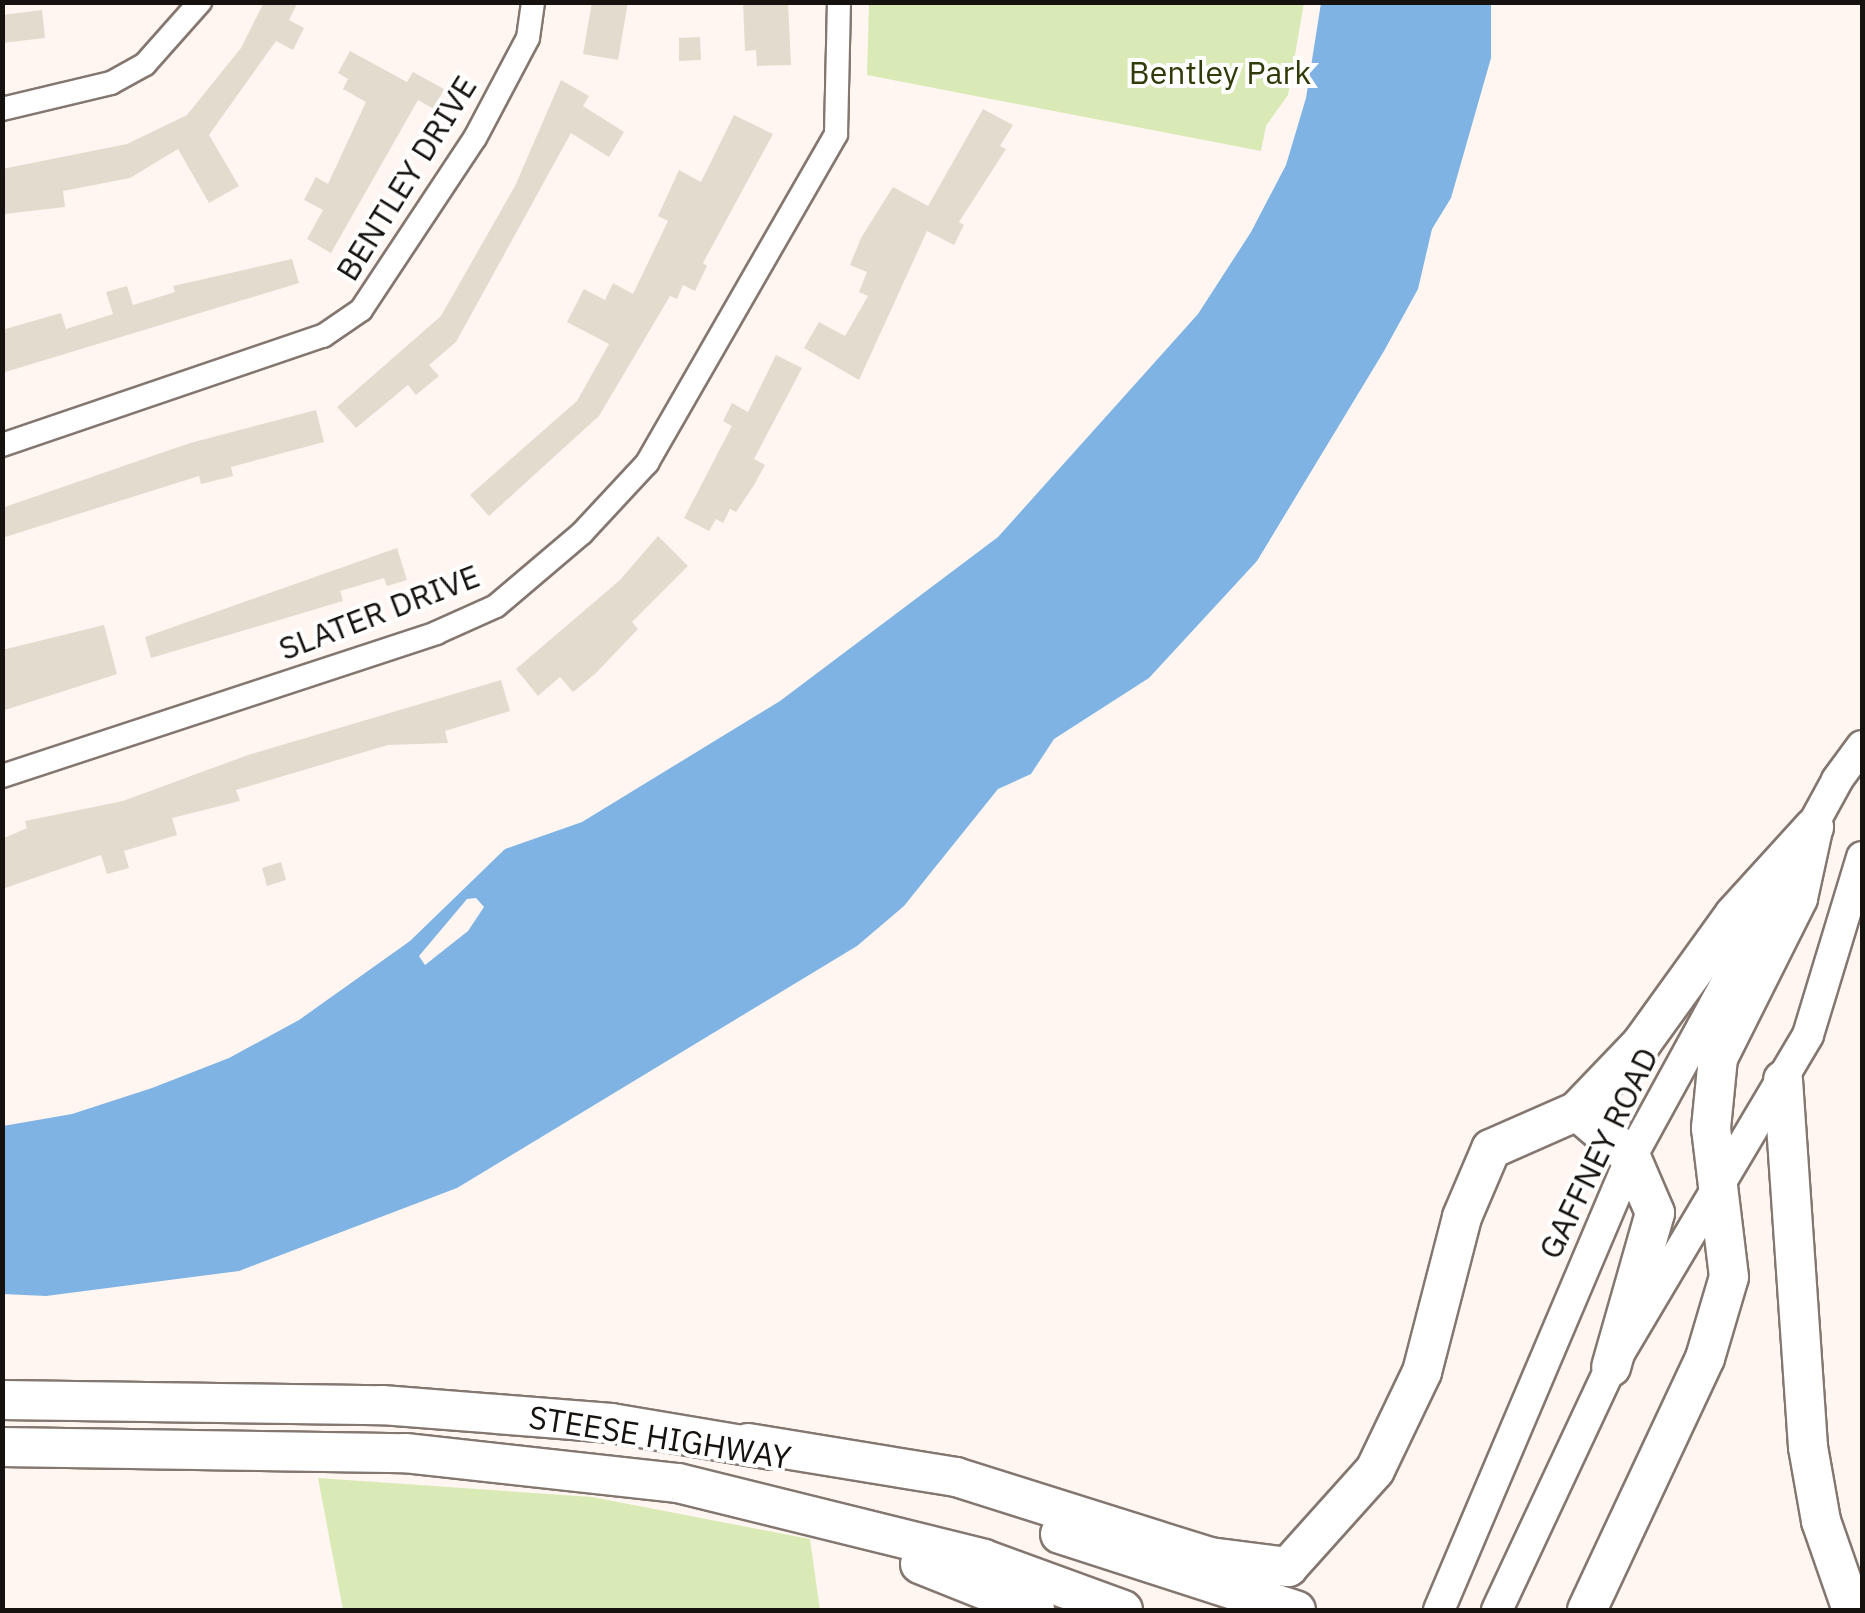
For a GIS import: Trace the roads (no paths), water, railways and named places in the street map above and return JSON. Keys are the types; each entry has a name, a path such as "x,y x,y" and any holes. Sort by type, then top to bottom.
{"highway":[{"path":"748,1443 956,1477 1210,1557 1288,1567 1375,1470 1422,1372 1462,1217 1491,1149 1577,1111 1641,1044 1734,915 1814,827"},
{"path":"1587,1610 1705,1358 1729,1277 1711,1128 1718,1058 1798,898 1814,827"},
{"path":"1783,1080 1808,1447 1821,1521 1852,1610"},
{"path":"1577,1111 1631,1158 1655,1213 1611,1367"},
{"name":"STEESE HIGHWAY","path":"2,1400 382,1404 611,1422 748,1443 968,1501 1296,1610"},
{"name":"STEESE HIGHWAY","path":"2,1448 405,1453 678,1483 984,1559 1123,1610"},
{"path":"764,1503 1035,1610"}],"main road":[{"name":"GAFFNEY ROAD","path":"1438,1610 1631,1158 1862,746"},
{"path":"1497,1610 1611,1367 1808,1035 1862,857"}],"street":[{"path":"2,109 111,83 145,64 200,2"},
{"name":"BENTLEY DRIVE","path":"2,446 323,336 361,310 474,138 528,38 533,2"},
{"name":"SLATER DRIVE","path":"2,776 436,632 496,606 582,533 646,463 836,134 839,2"}],"water":[{"path":"1321,3 1491,3 1491,58 1451,198 1432,229 1418,289 1257,561 1149,678 1054,739 1031,774 998,789 904,906 857,946 457,1188 239,1271 46,1296 3,1294 3,1126 72,1114 152,1088 229,1058 299,1020 410,941 505,849 582,822 780,701 998,537 1198,314 1251,232 1286,165 1306,98","holes":["476,898 484,907 468,931 425,965 419,956 467,899"]}],"park label":[{"name":"Bentley Park","path":"1220,72"}]}
